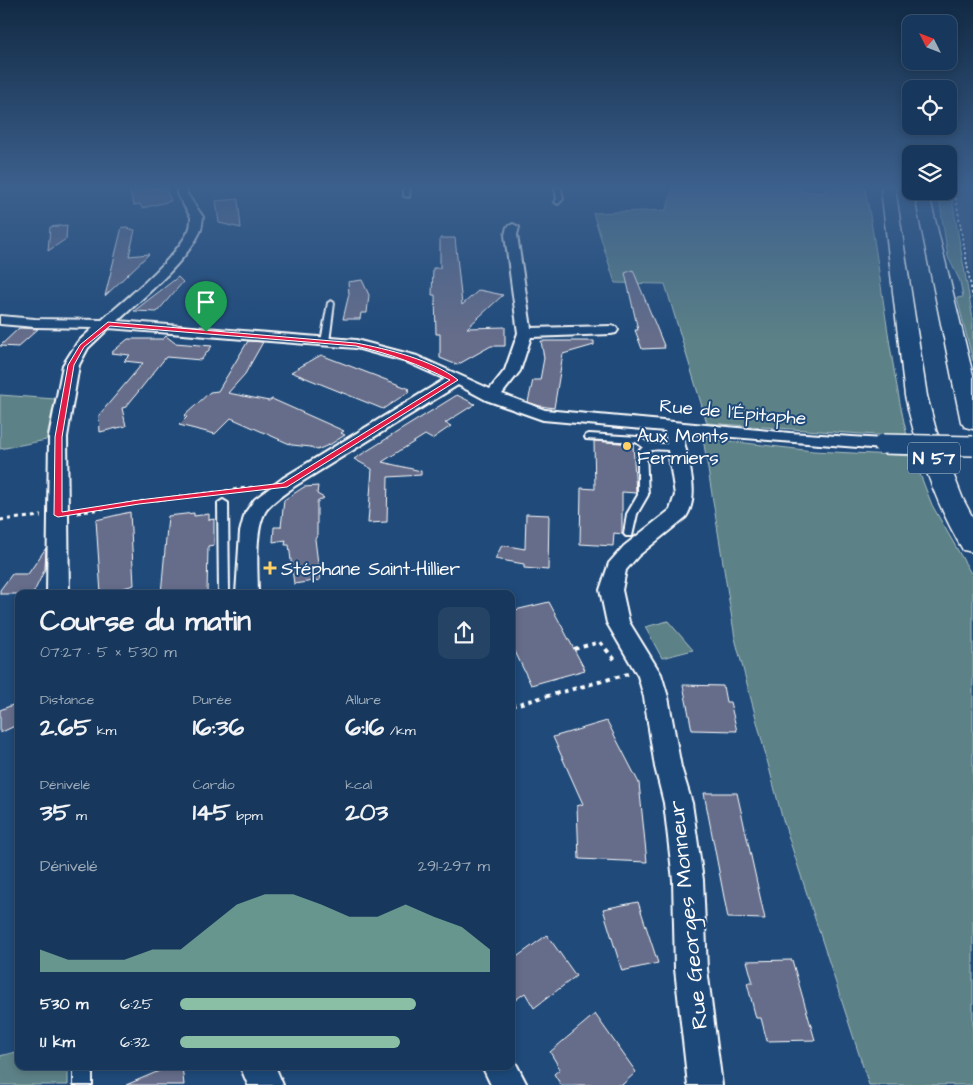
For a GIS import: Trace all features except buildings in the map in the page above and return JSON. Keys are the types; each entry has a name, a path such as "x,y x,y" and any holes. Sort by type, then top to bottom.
{"highway":[{"name":"N 57","path":"894,239 916,396 924,430 950,499 973,543"},
{"name":"N 57","path":"933,239 973,422"}],"street":[{"path":"58,590 58,437 71,365 82,346 158,276 190,239"},
{"path":"492,397 512,371 525,333 512,239"},
{"path":"74,323 129,302"},
{"name":"Rue de l'Épitaphe","path":"0,320 35,323 108,324 356,344 414,360 524,410 543,415 674,437 790,438 883,444 973,446"},
{"path":"525,333 611,330"},
{"path":"247,590 251,530 256,512 266,499 284,485 455,380"},
{"name":"Rue Georges Monneur","path":"674,437 684,495 679,513 631,551 616,568 610,590 618,624 646,669 656,697 668,767 678,803 688,880 691,969 705,1085"},
{"path":"258,1070 266,1085"},
{"path":"501,1070 510,1085"}],"lane":[{"path":"324,342 331,303"},
{"path":"589,437 638,440 648,447"},
{"path":"629,534 632,514 643,494 642,452 648,447 674,437"},
{"path":"223,503 224,590"},
{"path":"83,1070 83,1085"}],"path":[{"path":"962,239 973,298"},
{"path":"0,520 58,515 139,502 284,485"},
{"path":"574,649 600,642 614,660 619,659 615,650"},
{"path":"515,705 646,669"}],"shaded area":[{"path":"964,239 973,239 973,282"}],"green space":[{"path":"601,239 874,239 900,405 907,436 707,423 665,284 615,283"},
{"path":"945,239 959,239 973,319 973,361 957,298 963,297 960,281 948,257"},
{"path":"0,395 55,399 46,440 0,449"},
{"path":"703,438 813,451 913,456 932,505 973,577 973,1085 869,1085 782,817 735,638"},
{"path":"668,621 693,650 662,658 645,627"},
{"path":"15,1052 15,1070 68,1070 68,1085 0,1085 0,1056"}],"place":[{"name":"Aux Monts Fermiers","path":"627,446"},
{"name":"Stéphane Saint-Hillier","path":"270,568"}],"route":[{"path":"108,324 206,332 356,344 414,360 455,380 284,485 139,502 58,515 58,437 71,365 82,346 108,324"}]}
